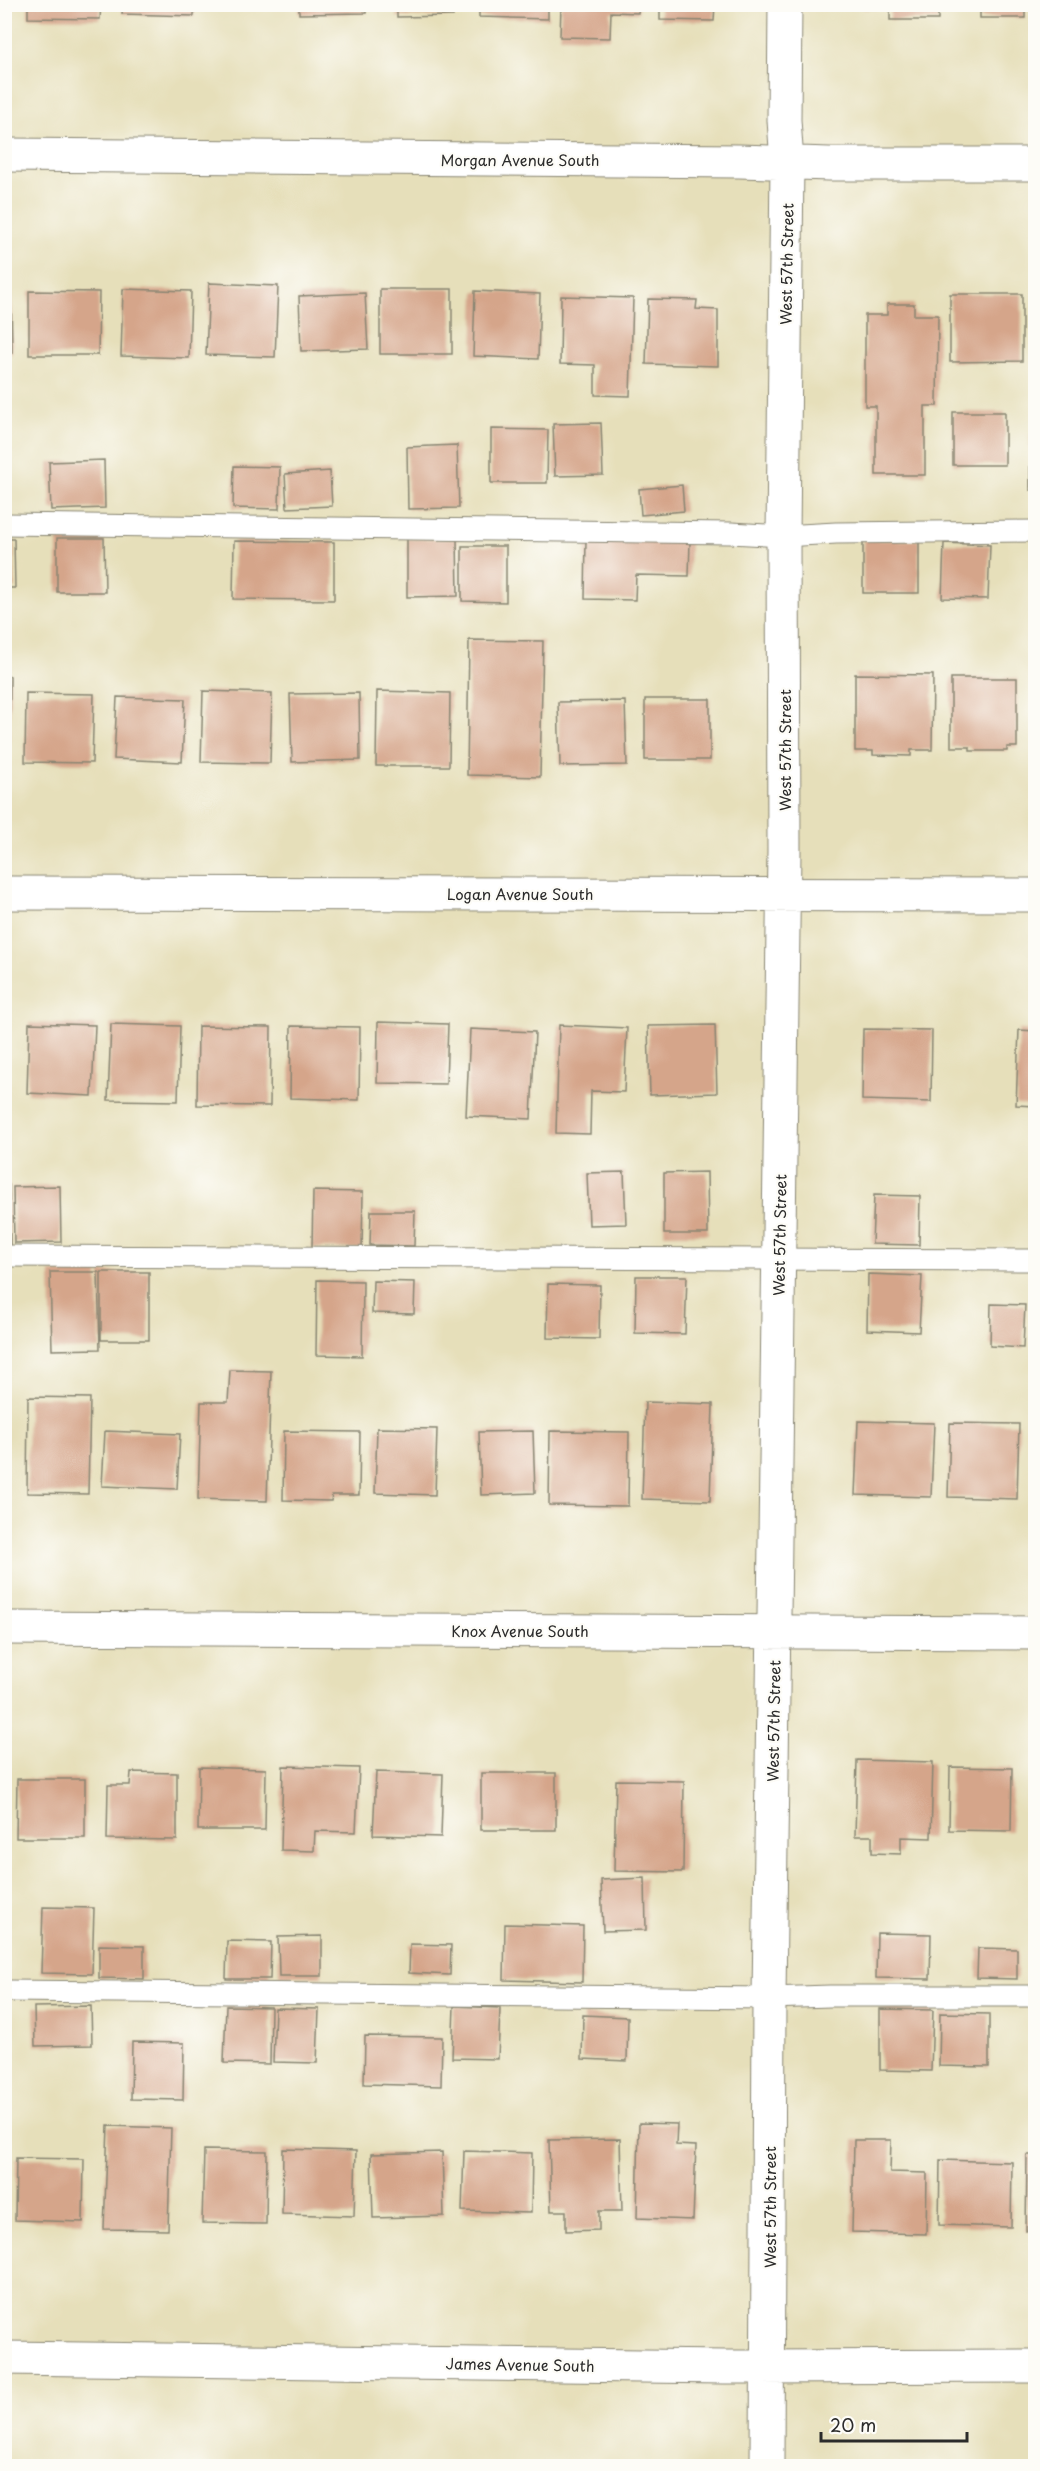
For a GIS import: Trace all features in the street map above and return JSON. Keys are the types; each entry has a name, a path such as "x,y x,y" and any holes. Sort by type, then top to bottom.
{"street":[{"name":"West 57th Street","path":"766,2466 769,1998 783,895 783,536 787,162 784,120 785,4"},
{"name":"Morgan Avenue South","path":"4,155 1035,164"},
{"name":"Logan Avenue South","path":"4,893 1035,896"},
{"name":"Knox Avenue South","path":"4,1628 1035,1633"},
{"name":"James Avenue South","path":"4,2358 767,2366 1035,2366"}],"lane":[{"path":"4,524 731,533 783,536 836,532 1035,531"},
{"path":"4,1256 1035,1260"},
{"path":"4,1991 769,1998 1035,1996"}],"building":[{"path":"28,4 101,4 100,19 28,18"},
{"path":"123,4 194,4 194,16 122,14"},
{"path":"299,4 366,4 366,13 299,14"},
{"path":"397,4 452,4 453,16 397,17"},
{"path":"479,4 548,4 548,19 479,17"},
{"path":"660,4 715,4 714,21 660,20"},
{"path":"863,4 938,4 938,20 890,20 890,9 863,9"},
{"path":"953,4 1025,4 1025,18 980,18 980,11 953,10"},
{"path":"561,5 639,5 638,13 611,12 610,38 560,37"},
{"path":"209,283 278,286 275,357 206,355"},
{"path":"123,289 191,291 189,358 121,356"},
{"path":"380,289 452,289 452,354 380,354"},
{"path":"4,290 11,290 12,353 4,354"},
{"path":"29,291 99,292 98,355 29,355"},
{"path":"475,291 540,294 538,359 473,356"},
{"path":"365,293 368,349 301,351 299,296"},
{"path":"950,294 1022,294 1022,361 950,362"},
{"path":"561,296 633,298 630,396 595,395 595,365 560,364"},
{"path":"648,299 697,300 696,309 718,310 718,366 646,364"},
{"path":"887,304 914,304 914,315 938,315 937,406 925,406 925,475 876,475 876,406 865,406 865,315 887,315"},
{"path":"953,412 1005,412 1005,465 953,465"},
{"path":"601,423 603,475 555,476 553,424"},
{"path":"491,429 548,430 547,483 491,483"},
{"path":"1030,435 1036,435 1036,490 1030,490"},
{"path":"457,445 459,508 408,509 407,447"},
{"path":"104,460 105,508 51,510 49,462"},
{"path":"234,466 280,467 279,509 233,508"},
{"path":"330,471 332,506 287,508 285,474"},
{"path":"682,485 684,511 641,515 639,489"},
{"path":"57,538 104,538 105,592 57,592"},
{"path":"4,539 14,539 15,588 4,588"},
{"path":"407,539 457,539 458,596 407,597"},
{"path":"586,539 690,541 689,576 636,575 635,600 585,599"},
{"path":"863,540 919,540 919,593 863,593"},
{"path":"234,541 334,542 334,600 233,599"},
{"path":"944,543 990,545 988,599 942,598"},
{"path":"462,546 506,546 506,602 462,601"},
{"path":"469,640 543,641 540,777 467,775"},
{"path":"855,674 933,675 932,750 911,750 911,756 873,755 873,751 855,751"},
{"path":"4,676 10,676 9,762 4,762"},
{"path":"951,678 1017,678 1017,747 1007,747 1007,751 970,751 970,747 951,747"},
{"path":"203,691 272,693 270,763 201,762"},
{"path":"377,691 450,693 449,766 376,766"},
{"path":"26,693 94,694 92,763 25,762"},
{"path":"359,693 360,760 292,762 290,694"},
{"path":"117,697 185,699 182,762 114,759"},
{"path":"645,699 710,699 710,760 645,760"},
{"path":"625,701 627,765 560,766 558,702"},
{"path":"378,1022 448,1024 446,1084 377,1083"},
{"path":"29,1023 95,1025 92,1096 27,1093"},
{"path":"111,1024 180,1026 178,1101 108,1100"},
{"path":"559,1025 627,1028 624,1092 591,1091 590,1134 556,1133"},
{"path":"715,1025 717,1093 650,1095 648,1026"},
{"path":"198,1026 271,1027 270,1106 197,1105"},
{"path":"291,1026 360,1027 359,1100 290,1098"},
{"path":"470,1029 535,1032 531,1119 466,1116"},
{"path":"863,1029 932,1030 931,1102 862,1100"},
{"path":"1019,1030 1036,1031 1036,1106 1016,1105"},
{"path":"624,1172 626,1224 589,1225 587,1173"},
{"path":"707,1172 708,1234 664,1234 664,1173"},
{"path":"4,1185 9,1185 10,1244 4,1244"},
{"path":"60,1186 61,1242 14,1243 13,1187"},
{"path":"313,1191 363,1192 362,1249 312,1248"},
{"path":"874,1195 920,1196 919,1245 872,1244"},
{"path":"371,1211 415,1211 414,1246 370,1245"},
{"path":"50,1272 98,1272 100,1349 52,1350"},
{"path":"101,1272 149,1272 149,1340 101,1340"},
{"path":"868,1274 922,1276 919,1332 867,1330"},
{"path":"636,1276 687,1276 685,1334 635,1333"},
{"path":"317,1280 363,1281 362,1356 316,1355"},
{"path":"373,1281 415,1282 414,1314 372,1313"},
{"path":"548,1284 600,1285 599,1339 547,1338"},
{"path":"991,1304 1025,1305 1023,1348 990,1346"},
{"path":"230,1370 271,1371 267,1501 198,1499 201,1402 228,1402"},
{"path":"28,1397 90,1398 88,1494 27,1493"},
{"path":"645,1402 713,1404 710,1501 642,1499"},
{"path":"858,1421 934,1423 931,1497 855,1495"},
{"path":"950,1423 1019,1424 1017,1499 948,1497"},
{"path":"377,1428 437,1429 435,1495 375,1493"},
{"path":"105,1431 180,1434 177,1489 102,1486"},
{"path":"284,1431 360,1432 359,1495 332,1495 331,1501 283,1500"},
{"path":"533,1431 535,1493 481,1495 479,1432"},
{"path":"550,1431 629,1432 628,1506 549,1505"},
{"path":"857,1760 933,1762 931,1838 901,1837 901,1854 872,1853 872,1836 855,1836"},
{"path":"283,1766 359,1768 356,1832 315,1831 314,1851 281,1850"},
{"path":"199,1767 266,1769 265,1830 198,1830"},
{"path":"950,1767 1012,1768 1011,1831 949,1830"},
{"path":"131,1772 177,1773 177,1840 107,1839 108,1785 130,1785"},
{"path":"376,1772 443,1774 441,1837 373,1835"},
{"path":"481,1773 556,1773 556,1830 481,1830"},
{"path":"17,1779 85,1779 85,1838 16,1838"},
{"path":"616,1780 684,1781 683,1872 614,1871"},
{"path":"645,1878 646,1930 603,1931 601,1880"},
{"path":"43,1907 94,1908 92,1974 41,1973"},
{"path":"505,1924 583,1926 582,1982 504,1980"},
{"path":"877,1933 931,1934 930,1979 876,1978"},
{"path":"322,1936 322,1976 279,1976 278,1937"},
{"path":"227,1941 271,1942 270,1979 226,1979"},
{"path":"410,1944 451,1945 450,1975 409,1973"},
{"path":"99,1945 144,1946 144,1979 99,1978"},
{"path":"978,1948 1017,1949 1017,1979 977,1978"},
{"path":"91,2006 92,2045 35,2046 34,2007"},
{"path":"226,2006 271,2007 270,2064 224,2063"},
{"path":"454,2006 500,2008 498,2059 452,2058"},
{"path":"275,2008 319,2009 317,2063 273,2062"},
{"path":"880,2009 933,2010 931,2071 880,2070"},
{"path":"940,2013 989,2014 989,2067 939,2066"},
{"path":"583,2015 628,2017 627,2061 582,2059"},
{"path":"365,2036 442,2037 441,2086 364,2084"},
{"path":"132,2042 184,2043 183,2100 131,2099"},
{"path":"639,2123 677,2124 676,2145 696,2146 693,2220 637,2218"},
{"path":"108,2126 171,2128 168,2230 104,2229"},
{"path":"620,2139 622,2211 599,2211 599,2230 566,2231 566,2211 551,2211 549,2140"},
{"path":"854,2140 891,2140 890,2172 927,2173 926,2234 852,2232"},
{"path":"283,2149 356,2151 354,2216 282,2214"},
{"path":"204,2150 267,2151 266,2224 202,2223"},
{"path":"464,2151 532,2153 531,2213 462,2211"},
{"path":"442,2152 444,2216 373,2218 371,2154"},
{"path":"1027,2155 1036,2155 1036,2231 1026,2231"},
{"path":"16,2158 84,2159 83,2222 15,2220"},
{"path":"940,2160 1012,2162 1011,2227 939,2225"}]}
